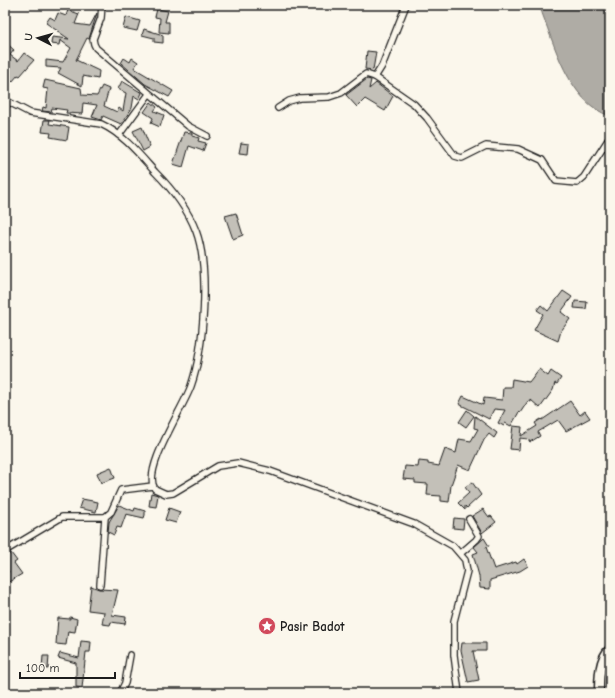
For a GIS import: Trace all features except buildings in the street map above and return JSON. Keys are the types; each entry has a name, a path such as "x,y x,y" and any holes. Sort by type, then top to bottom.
{"main road":[{"path":"599,693 602,665 605,656 610,649"}],"street":[{"path":"102,5 101,18 94,39 94,44 107,58 188,126 208,136"},
{"path":"375,77 382,66 406,5"},
{"path":"278,108 289,101 300,98 329,97 341,94 366,74 375,77 414,104 436,129 453,154 459,158 466,157 486,146 514,148 542,160 556,181 578,183 584,177 610,137"},
{"path":"119,135 149,94"},
{"path":"5,100 30,113 101,124 119,135 162,179 185,211 196,231 204,271 200,346 194,375 185,401 158,452 152,478 153,486 159,492 173,493 218,466 238,462 414,524 453,546 465,560 467,571 454,621 454,655 459,693"},
{"path":"5,550 66,516 105,517 111,512 121,490 153,486"},
{"path":"100,585 105,517"},
{"path":"461,554 479,536 469,519"},
{"path":"120,693 125,683 130,655"}],"shaded area":[{"path":"539,5 610,5 610,116 596,109 583,98 573,85 564,70"}],"place":[{"name":"Pasir Badot","path":"267,626"}]}
